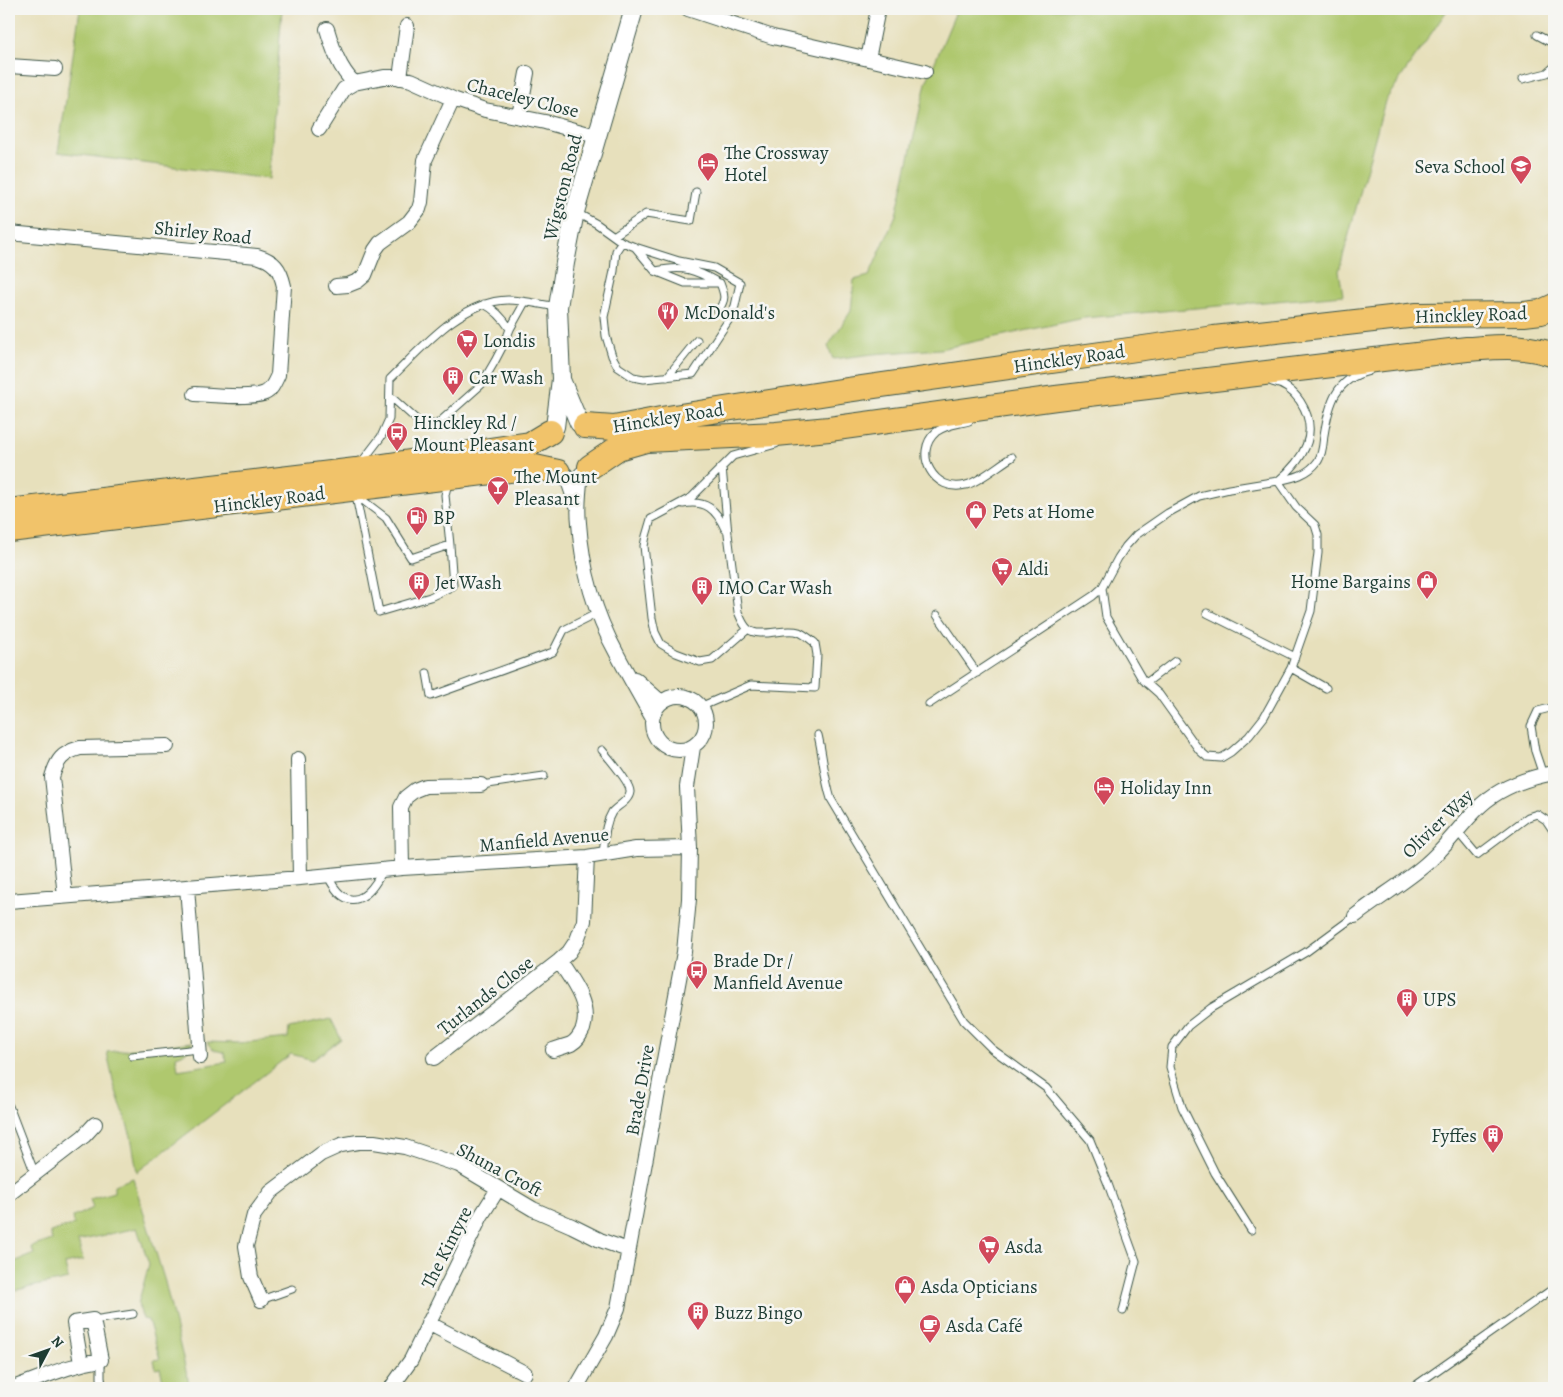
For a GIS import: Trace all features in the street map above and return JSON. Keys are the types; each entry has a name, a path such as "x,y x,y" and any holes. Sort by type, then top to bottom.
{"highway":[{"name":"Hinckley Road","path":"582,424 614,428 847,390 1214,338 1417,315 1524,314 1541,312 1554,306"},
{"name":"Hinckley Road","path":"9,511 354,485 460,476 535,467 574,472 618,448 646,440 776,434 829,429 1056,398 1467,349 1511,346 1536,348 1554,355"},
{"path":"566,422 582,424 592,432 597,442 596,456 574,472 550,466 545,456 544,444 552,429 566,422"},
{"name":"Hinckley Road","path":"9,530 354,485 530,444 552,429"}],"street":[{"name":"Wigston Road","path":"552,429 561,379 558,307 575,212 634,9"},
{"path":"688,9 773,36 925,72"},
{"path":"868,59 878,9"},
{"path":"400,78 407,26"},
{"path":"319,129 344,89 354,83 346,75 339,63 327,29"},
{"path":"9,66 56,69"},
{"path":"519,116 526,74"},
{"name":"Chaceley Close","path":"354,83 384,77 400,78 423,85 453,99 485,110 519,116 596,136"},
{"path":"336,286 348,285 365,276 375,250 380,243 408,222 419,209 425,160 453,99"},
{"name":"Shirley Road","path":"9,233 257,256 268,259 277,267 284,286 278,375 272,387 265,393 253,396 195,394"},
{"name":"Wigston Road","path":"561,379 582,424"},
{"path":"574,472 578,524 590,588 598,613 617,654 652,717"},
{"path":"629,674 661,702"},
{"path":"684,696 693,700 703,710 705,718 706,728 700,740 686,750 666,747 658,741 651,726 652,717 661,702 672,697 684,696"},
{"path":"65,896 52,777 60,758 80,748 167,746"},
{"name":"Brade Drive","path":"687,787 693,746"},
{"name":"Brade Drive","path":"576,1388 606,1336 618,1308 684,952 690,899 690,848 687,787 678,750"},
{"path":"298,759 300,878"},
{"name":"Olivier Way","path":"1355,916 1426,864 1476,809 1496,794 1529,779 1549,774"},
{"path":"402,868 401,807 406,797 414,790 424,786 481,785"},
{"name":"Manfield Avenue","path":"9,901 328,876 402,868 587,857 636,849 690,848"},
{"name":"Turlands Close","path":"434,1058 569,952 577,940 584,921 587,857"},
{"path":"187,887 199,1053"},
{"name":"Turlands Close","path":"553,1050 572,1043 580,1036 585,1023 584,1007 578,991 559,961"},
{"path":"9,1194 84,1136 95,1124"},
{"name":"Shuna Croft","path":"261,1300 251,1276 246,1246 254,1215 271,1192 321,1154 341,1145 358,1142 374,1142 405,1147 459,1165 533,1209 600,1240 628,1250"},
{"name":"The Kintyre","path":"391,1388 411,1360 481,1216 498,1189"},
{"path":"13,1388 57,1370 81,1363 101,1360 93,1320 74,1322 81,1363"},
{"path":"428,1323 524,1373"}],"lane":[{"path":"1537,35 1554,44"},
{"path":"1524,80 1547,73 1554,67"},
{"path":"615,235 646,214 691,221 696,192"},
{"path":"575,212 615,235 622,242 679,261 714,268 740,284 735,306 728,321 694,374 644,379 633,376 618,366 612,356 606,336 604,317 614,271 616,251 622,242"},
{"path":"635,247 655,271 685,283 720,283"},
{"path":"655,271 674,267 700,272 720,283 724,295 723,304 718,311"},
{"path":"460,476 446,487 452,586 430,597 379,612 354,485 381,437 388,418 390,380 458,317 484,304 510,300 558,307"},
{"path":"390,396 418,421 436,425 481,385 496,361 510,329 525,302"},
{"path":"484,304 502,317 510,329"},
{"path":"667,377 697,340"},
{"path":"1414,363 1467,349"},
{"path":"929,704 1093,596 1102,588 1126,546 1136,535 1168,513 1199,496 1229,489 1278,482 1301,475 1310,469 1318,460 1322,449 1327,417 1336,392 1344,383 1354,377 1377,370"},
{"path":"1169,385 1252,382"},
{"path":"1261,382 1280,383 1291,390 1305,410 1309,424 1304,452 1298,462 1278,482"},
{"path":"992,415 1056,398"},
{"path":"973,420 938,431 927,445 926,456 931,474 937,480 952,486 967,485 1012,457"},
{"path":"748,629 712,660 700,662 676,653 661,644 652,618 644,546 652,520 692,497 733,456 829,429"},
{"path":"700,707 752,685 815,688 817,655 814,644 799,632 790,630 752,632 748,629 738,612 722,467"},
{"path":"1102,588 1106,617 1142,679 1158,694 1199,750 1207,757 1221,758 1231,752 1249,736 1264,717 1292,668 1311,611 1318,553 1318,534 1315,525 1296,507 1278,482"},
{"path":"354,485 386,518 411,558 450,545"},
{"path":"680,505 692,503 711,508 719,516 728,534"},
{"path":"427,673 431,696 553,652 564,630 598,613"},
{"path":"1207,613 1295,657"},
{"path":"937,615 976,672"},
{"path":"1146,683 1176,661"},
{"path":"1292,668 1326,688"},
{"path":"1549,774 1535,751 1531,726 1538,711 1554,708"},
{"path":"818,735 822,750 825,781 831,798 964,1021 992,1048 1046,1088 1090,1140 1136,1261 1122,1311"},
{"path":"602,750 629,787 630,793 613,811 607,822 603,854"},
{"path":"481,785 544,776"},
{"path":"1457,831 1477,854 1528,817 1537,814 1546,820 1554,832"},
{"path":"328,876 337,892 345,898 354,899 363,896 371,888 383,870"},
{"path":"1251,1230 1215,1173 1182,1107 1170,1067 1172,1047 1188,1026 1211,1008 1306,952 1355,916"},
{"path":"132,1056 199,1053"},
{"path":"9,1106 36,1174"},
{"path":"1412,1388 1554,1288"},
{"path":"261,1300 292,1289"},
{"path":"93,1320 133,1314"},
{"path":"101,1360 103,1388"}],"green space":[{"path":"80,9 282,9 269,179 58,152"},
{"path":"957,9 1448,9 1385,101 1339,271 1343,295 1084,318 940,349 833,359 828,346 851,311 854,280 869,276 896,215 926,83"},
{"path":"331,1019 341,1039 313,1060 291,1054 137,1172 131,1136 114,1085 107,1052 192,1042 187,1051 176,1056 178,1070 227,1062 224,1052 214,1049 207,1042 239,1043 288,1038 289,1028"},
{"path":"133,1178 165,1282 190,1388 165,1388 160,1368 156,1369 154,1360 160,1359 148,1320 143,1319 138,1304 149,1264 137,1228 78,1241 83,1260 65,1264 68,1279 12,1291 9,1295 9,1264 34,1254 31,1247 52,1240 50,1232 74,1225 73,1217 93,1208 90,1199 114,1192 114,1185"}],"place":[{"name":"The Crossway Hotel","path":"708,182"},
{"name":"Seva School","path":"1521,185"},
{"name":"McDonald's","path":"668,331"},
{"name":"Londis","path":"467,359"},
{"name":"Car Wash","path":"453,396"},
{"name":"Hinckley Rd / Mount Pleasant","path":"397,452"},
{"name":"The Mount Pleasant","path":"498,506"},
{"name":"Pets at Home","path":"976,530"},
{"name":"BP","path":"417,536"},
{"name":"Aldi","path":"1002,587"},
{"name":"Home Bargains","path":"1427,600"},
{"name":"Jet Wash","path":"419,601"},
{"name":"IMO Car Wash","path":"702,606"},
{"name":"Holiday Inn","path":"1104,806"},
{"name":"Brade Dr / Manfield Avenue","path":"697,990"},
{"name":"UPS","path":"1407,1018"},
{"name":"Fyffes","path":"1493,1154"},
{"name":"Asda","path":"989,1265"},
{"name":"Asda Opticians","path":"905,1305"},
{"name":"Buzz Bingo","path":"698,1331"},
{"name":"Asda Café","path":"930,1344"}]}
